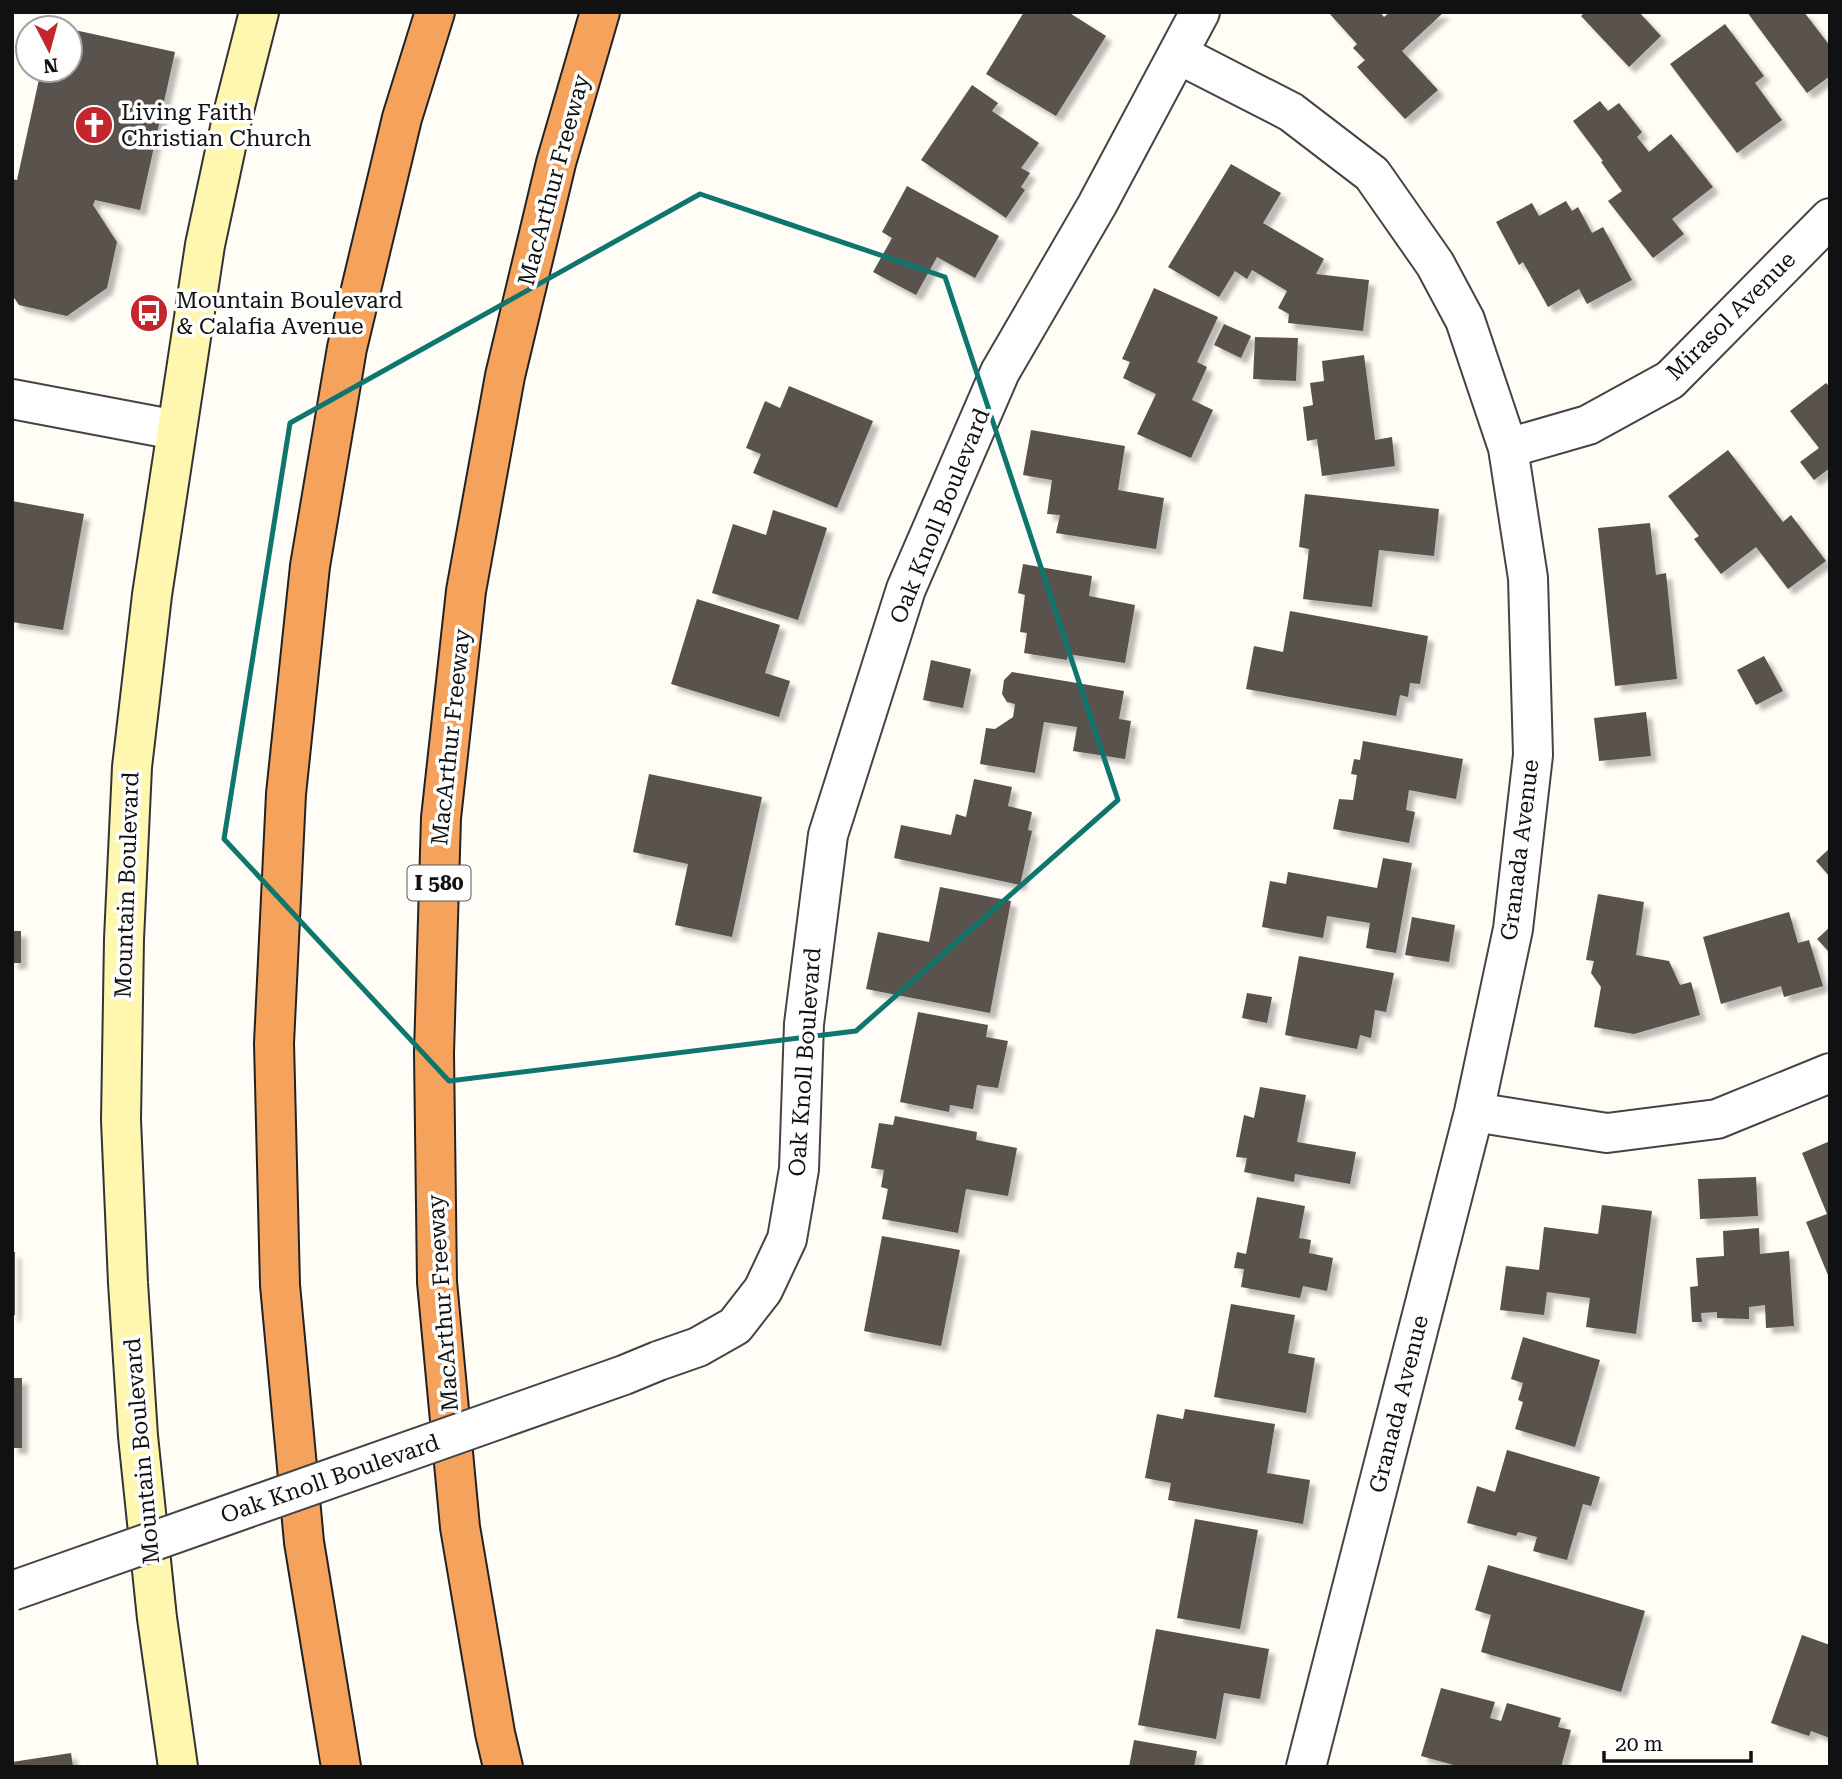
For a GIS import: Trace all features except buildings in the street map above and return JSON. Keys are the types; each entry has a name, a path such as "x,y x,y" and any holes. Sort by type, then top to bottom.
{"highway":[{"path":"341,1767 304,1542 280,1285 274,1043 286,794 310,566 347,348 402,118 435,12"},
{"name":"MacArthur Freeway","path":"503,1767 460,1527 437,1282 434,1053 441,818 466,591 505,376 556,163 600,12"}],"street":[{"name":"Mountain Boulevard","path":"178,1767 157,1618 138,1436 121,1120 124,939 132,767 152,594 205,245 233,114 260,12"},
{"name":"Oak Knoll Boulevard","path":"12,1591 624,1376 698,1347 735,1326 763,1290 787,1239 799,1169 804,1024 828,835 906,590 1000,372 1097,205 1200,12"},
{"name":"Granada Avenue","path":"1178,54 1291,112 1372,174 1435,264 1465,320 1508,448 1528,578 1533,755 1513,929 1474,1112 1306,1767"},
{"name":"Mirasol Avenue","path":"1508,448 1588,425 1670,380 1830,218"},
{"path":"12,400 176,430"},
{"path":"1474,1112 1606,1133 1717,1119 1830,1073"}],"highlighted area":[{"path":"700,194 945,277 1118,800 856,1031 449,1081 224,839 290,423"}],"place":[{"name":"Living Faith Christian Church","path":"94,125"},
{"name":"Mountain Boulevard & Calafia Avenue","path":"149,313"}]}
